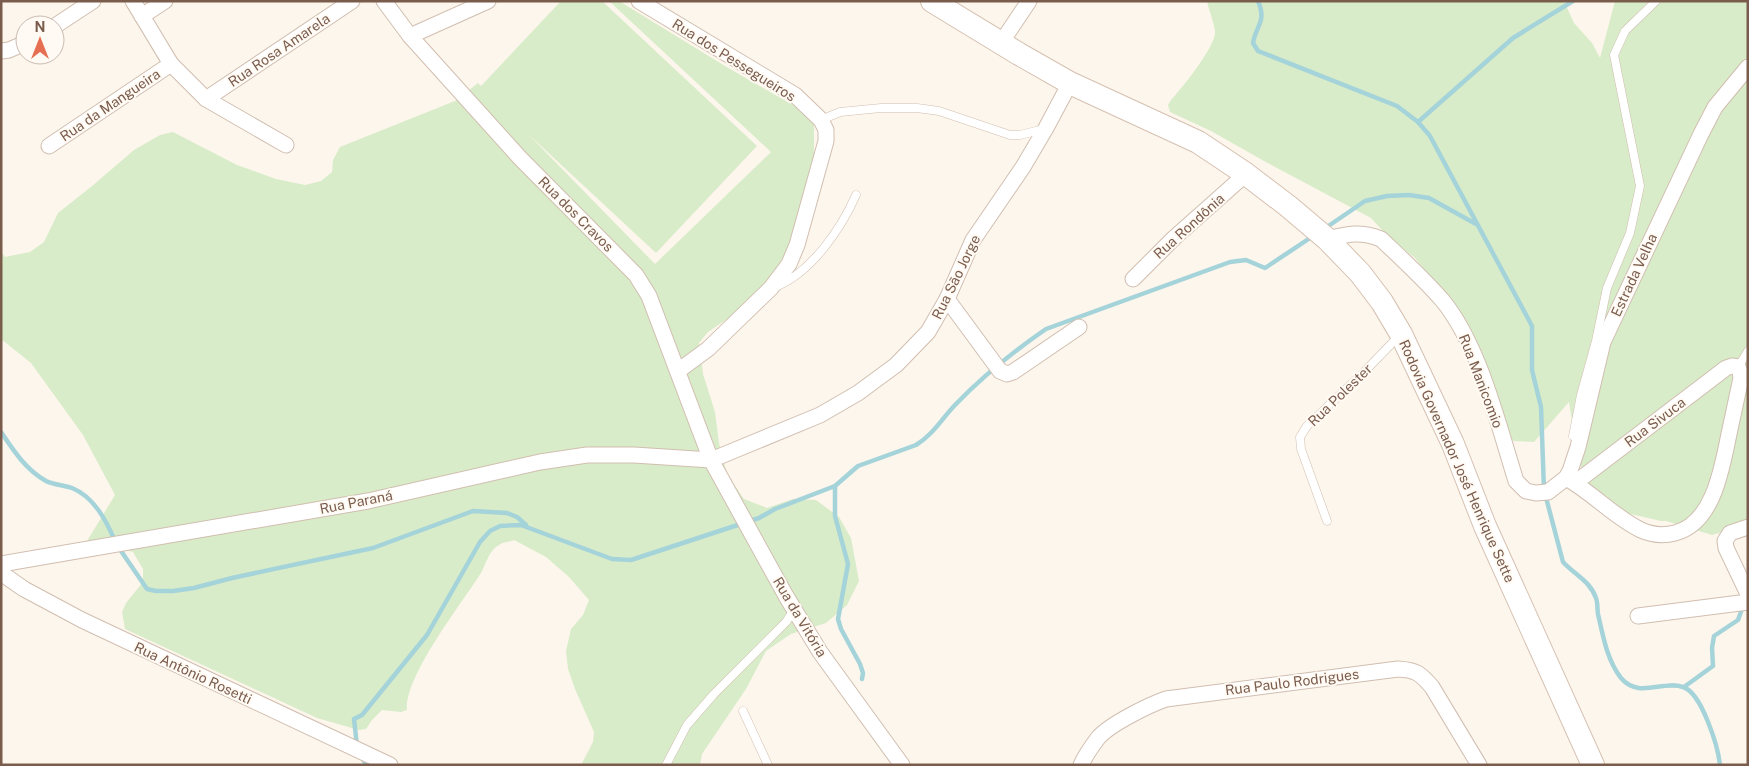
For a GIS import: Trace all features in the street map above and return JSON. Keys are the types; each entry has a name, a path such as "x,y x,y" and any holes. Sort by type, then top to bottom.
{"main road":[{"name":"Rodovia Governador José Henrique Sette","path":"944,4 1001,43 1070,83 1198,142 1246,174 1288,206 1327,239 1360,273 1382,302 1401,334 1453,444 1486,526 1593,765"}],"street":[{"path":"65,20 94,1"},
{"path":"133,1 171,64 206,99 286,145"},
{"path":"142,16 165,1"},
{"name":"Rua Rosa Amarela","path":"206,99 352,1"},
{"name":"Rua dos Cravos","path":"384,1 410,36 520,158 636,275 649,296 711,460"},
{"path":"410,36 488,1"},
{"name":"Rua dos Pessegueiros","path":"639,1 795,95 821,120"},
{"path":"1001,43 1028,1"},
{"path":"1,51 15,47"},
{"name":"Rua da Mangueira","path":"49,146 171,64"},
{"name":"Estrada Velha","path":"1570,480 1570,471 1578,447 1603,342 1700,134 1715,107 1748,66"},
{"name":"Rua São Jorge","path":"711,460 820,415 858,393 896,365 928,332 947,299 973,240 1023,167 1070,83"},
{"path":"678,371 708,349 771,288 789,264 797,245 826,141 826,130 821,120"},
{"name":"Rua Rondônia","path":"1133,279 1174,238 1246,174"},
{"name":"Rua Manicomio","path":"1327,239 1354,233 1369,234 1381,239 1443,302 1465,335 1478,366 1516,480 1526,491 1536,493 1548,492 1570,480"},
{"path":"947,299 1000,372 1007,374 1013,372 1079,327"},
{"name":"Rua Sivuca","path":"1570,480 1726,368 1732,366 1738,368"},
{"path":"1570,480 1622,518 1642,530 1656,535 1668,534 1681,531 1693,524 1711,500 1720,475 1740,378 1738,368"},
{"name":"Rua Paraná","path":"1,564 368,501 540,462 587,455 634,455 711,460"},
{"name":"Rua da Vitória","path":"711,460 794,610 820,652 902,765"},
{"path":"1748,527 1730,533 1727,536 1726,542 1726,548 1748,594"},
{"name":"Rua Antônio Rosetti","path":"1,573 24,589 82,620 390,765"},
{"path":"1638,616 1748,602"},
{"name":"Rua Paulo Rodrigues","path":"1081,765 1099,737 1145,708 1166,699 1398,668 1412,670 1423,676 1432,687 1479,765"}],"lane":[{"path":"1570,480 1581,395 1596,340 1607,288 1630,233 1640,186 1614,55 1625,31 1656,1"},
{"path":"821,120 840,112 856,110 917,108 939,111 1010,135 1020,135 1046,128"},
{"path":"771,288 784,283 825,247 844,221 856,195"},
{"name":"Rua Polester","path":"1327,521 1301,449 1300,437 1307,426 1363,374 1401,334"},
{"path":"1738,368 1748,351"},
{"path":"666,765 687,725 714,694 786,622 794,610"},
{"path":"743,711 768,765"}],"green space":[{"path":"561,1 602,1 757,146 656,253 528,134 655,264 771,152 609,1 619,1 805,112 814,125 814,158 789,248 775,275 739,311 708,332 699,343 703,374 715,412 719,443 727,474 744,499 767,508 793,499 816,500 839,517 851,538 859,581 847,605 826,623 791,634 766,651 746,689 702,754 700,765 581,765 593,742 594,732 568,669 566,651 571,629 583,615 589,600 569,577 546,557 514,540 501,544 490,554 481,573 424,660 409,696 407,710 401,712 382,710 366,729 359,730 317,718 125,629 122,612 126,603 143,582 143,569 133,552 114,546 84,546 115,495 83,435 31,363 1,339 1,251 5,257 30,252 44,242 58,213 134,150 160,135 173,132 237,165 276,179 305,185 321,181 332,172 333,160 340,147 455,101 478,83 481,86"},
{"path":"1207,1 1564,1 1574,23 1592,43 1600,58 1615,1 1748,1 1748,520 1731,525 1712,535 1666,521 1622,512 1587,484 1578,457 1569,402 1534,442 1514,441 1506,436 1446,296 1414,257 1392,241 1371,218 1211,131 1170,112 1168,105 1198,67 1214,38 1215,31"}],"waterway":[{"path":"1258,1 1261,19 1253,43 1258,51 1397,106 1418,122 1430,136 1532,326 1532,370 1541,407 1544,490 1563,562 1593,592 1597,600 1598,614 1606,648 1612,664 1621,678 1635,687 1651,688 1675,685 1690,691 1697,699 1708,722 1720,765"},
{"path":"1418,122 1513,38 1573,1"},
{"path":"1324,229 1365,201 1387,196 1409,195 1429,198 1476,224"},
{"path":"357,746 354,719 362,715 427,635 480,542 490,531 500,526 521,525 612,559 631,560 759,518 775,509 835,486 858,466 916,445 928,436 956,404 988,374 1046,329 1230,262 1246,260 1265,268 1313,236"},
{"path":"1,432 20,459 32,471 46,481 72,488 87,497 103,517 115,541"},
{"path":"835,486 835,516 848,564 838,619 841,629 860,664 863,673 862,679"},
{"path":"119,548 147,589 173,591 373,548 473,511 507,513 517,517 526,525"},
{"path":"1684,687 1713,666 1712,648 1714,636 1738,620 1743,606"},
{"path":"361,755 366,765"}]}
